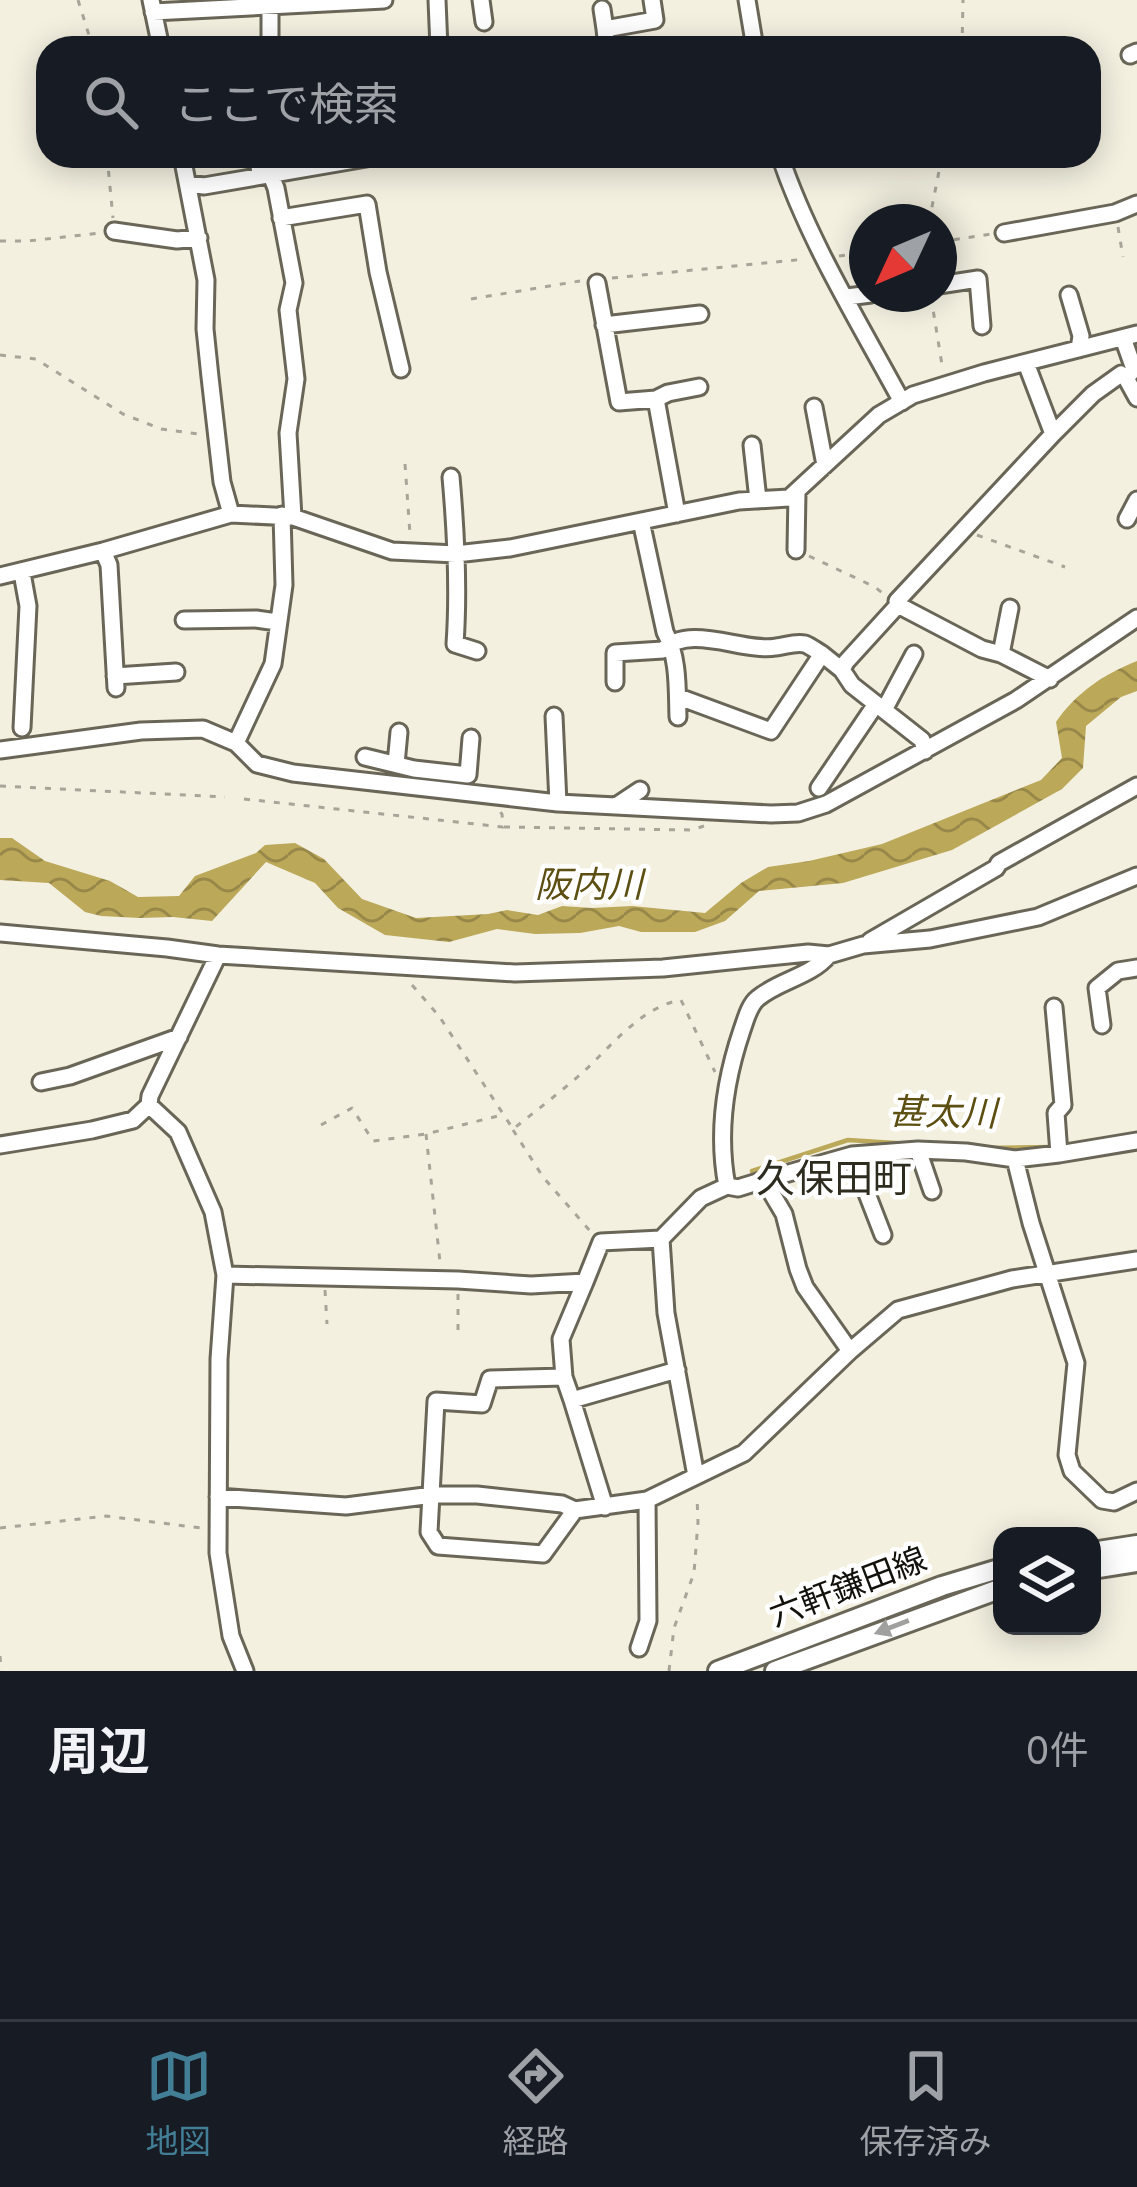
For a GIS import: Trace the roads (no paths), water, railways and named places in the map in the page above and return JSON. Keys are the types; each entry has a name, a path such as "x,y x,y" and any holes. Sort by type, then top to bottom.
{"main road":[{"path":"1101,1551 1137,1545"},
{"path":"1101,1568 1137,1562"},
{"name":"六軒鎌田線","path":"718,1671 993,1571"},
{"name":"六軒鎌田線","path":"775,1671 993,1591"}],"street":[{"path":"158,36 152,6 384,0"},
{"path":"437,0 438,36"},
{"path":"481,0 484,22"},
{"path":"604,29 655,20 652,0"},
{"path":"747,0 753,36"},
{"path":"270,6 270,36"},
{"path":"602,9 605,36"},
{"path":"185,168 206,280 206,329 223,482 231,514"},
{"path":"784,168 824,257 902,402"},
{"path":"188,184 204,186 276,169 294,283 288,310 296,379 289,433 284,585 273,664 236,743"},
{"path":"1004,233 1115,213 1137,203"},
{"path":"281,218 367,204 401,369"},
{"path":"114,231 199,238"},
{"path":"957,283 978,280 982,326"},
{"path":"597,283 619,402 656,399 699,387"},
{"path":"1069,295 1081,336 1079,350"},
{"path":"604,325 700,314"},
{"path":"0,576 231,514 287,516 412,554 510,548 739,501 789,498 879,415 902,402 946,385 1130,336 1134,369 1126,378"},
{"path":"1026,363 1053,434"},
{"path":"842,670 897,601 1093,394 1121,374 1137,398"},
{"path":"656,399 677,514"},
{"path":"814,406 825,465"},
{"path":"752,445 758,500"},
{"path":"451,477 458,597 455,644 477,651"},
{"path":"796,550 797,492"},
{"path":"1126,519 1137,500"},
{"path":"641,521 670,642 679,697 677,718"},
{"path":"103,551 109,565 116,682 176,672"},
{"path":"22,573 28,606 22,728"},
{"path":"898,605 1050,679"},
{"path":"1001,654 1010,608"},
{"path":"365,757 396,764 412,777 486,797 798,813 826,805 926,751 1050,679 1137,618"},
{"path":"184,620 277,622"},
{"path":"615,682 615,653 663,650 681,639 775,648 808,644 922,740 926,751"},
{"path":"679,697 770,730 822,654"},
{"path":"819,788 914,654"},
{"path":"554,716 558,803"},
{"path":"0,750 167,729 203,730 236,743 257,764 293,773 412,777 468,775 470,738"},
{"path":"396,764 399,732"},
{"path":"862,945 1137,786"},
{"path":"614,807 640,790"},
{"path":"0,934 218,955 515,973 663,968 808,953 829,955 862,945 930,939 1038,916 1137,876"},
{"path":"923,910 922,926 930,939"},
{"path":"0,1144 133,1120 149,1105 218,955"},
{"path":"728,1186 723,1118 727,1087 752,1002 818,968 829,955"},
{"path":"1102,1025 1097,988 1118,971 1137,968"},
{"path":"1054,1006 1063,1106 1056,1113 1058,1149"},
{"path":"41,1082 178,1037"},
{"path":"149,1105 178,1132 187,1152 213,1212 225,1275 219,1359 218,1553 230,1636 245,1671"},
{"path":"92,1130 96,1148"},
{"path":"605,1507 564,1377 561,1340 601,1242 661,1239 700,1198 728,1186 738,1188 852,1155 918,1150 1015,1160 1058,1149 1137,1142"},
{"path":"918,1150 932,1191"},
{"path":"852,1155 884,1235"},
{"path":"1015,1160 1076,1363 1067,1455 1072,1471 1102,1500 1114,1502 1137,1491"},
{"path":"764,1180 784,1214 806,1287 850,1351"},
{"path":"661,1239 666,1313 696,1476"},
{"path":"218,1497 346,1506 433,1495 477,1496 562,1504 575,1510 647,1500 744,1453 898,1310 1012,1279 1137,1260"},
{"path":"225,1275 531,1285 585,1282"},
{"path":"572,1400 677,1370"},
{"path":"564,1377 490,1379 482,1404 436,1401 429,1532 438,1546 543,1554 575,1510"},
{"path":"639,1648 648,1621 647,1500"}],"water":[{"name":"阪内川","path":"1137,661 1137,691 1121,697 1086,726 1083,768 1062,789 952,850 843,883 759,891 725,921 695,932 641,932 619,926 580,933 497,929 449,942 385,935 338,908 315,883 266,862 212,921 101,916 85,912 49,883 0,880 0,838 12,838 45,861 110,881 138,897 179,896 195,876 256,853 265,845 295,843 324,859 362,899 416,918 507,910 538,915 562,906 705,913 768,867 882,844 1041,780 1062,758 1056,722 1072,702 1092,685"}],"waterway":[{"name":"甚太川","path":"752,1171 848,1140 911,1144"},
{"name":"甚太川","path":"988,1148 1055,1147"}],"district":[{"name":"久保田町","path":"834,1182"}]}
